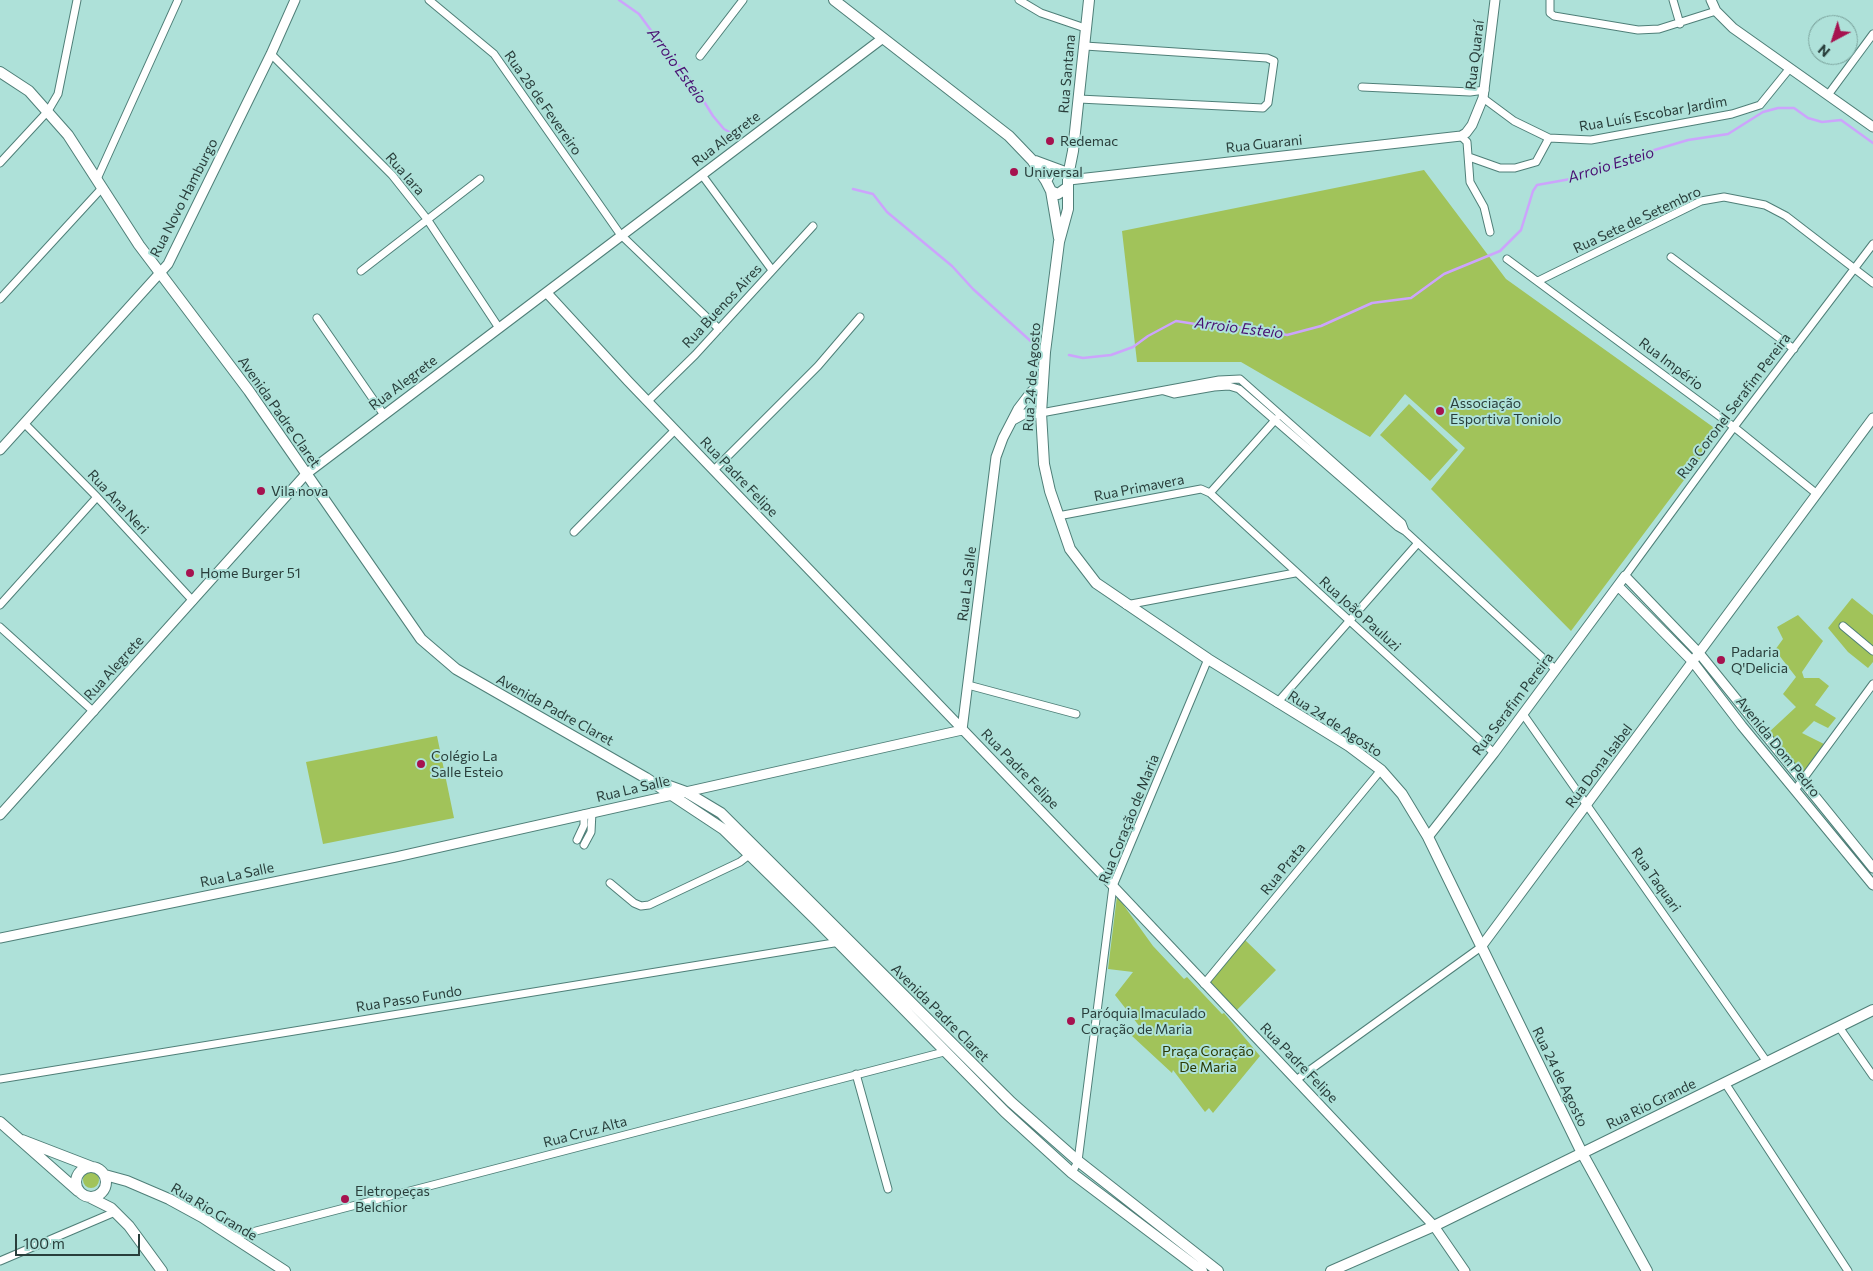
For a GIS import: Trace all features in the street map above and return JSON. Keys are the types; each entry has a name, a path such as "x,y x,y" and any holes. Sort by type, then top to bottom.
{"main road":[{"name":"Rua 24 de Agosto","path":"834,0 1009,136 1032,160 1048,186 1059,242"},
{"name":"Rua Santana","path":"1065,177 1074,150 1085,46 1085,28 1090,0"},
{"name":"Avenida Padre Claret","path":"0,72 28,91 48,111 100,183 139,245 249,391 406,621 440,657 478,683 646,778 709,818 839,937"},
{"name":"Rua 24 de Agosto","path":"1032,160 1065,177 1068,209 1059,242 1042,382 1041,413 1044,464 1058,516 1070,549 1082,568 1096,583 1208,659 1348,746 1381,770 1402,794 1428,837 1582,1153 1647,1271"},
{"path":"1051,172 1065,177 1058,194 1048,186 1051,172"},
{"name":"Avenida Padre Claret","path":"646,778 686,792 721,813 860,958 1011,1102 1078,1161 1218,1271"},
{"name":"Avenida Padre Claret","path":"860,958 944,1052 1005,1112 1072,1173 1202,1271"},
{"name":"Rua Rio Grande","path":"1331,1271 1434,1226 1873,1010"},
{"path":"0,1122 78,1191 113,1210 130,1226 162,1271"},
{"path":"22,1140 92,1167 105,1184 113,1210"},
{"path":"46,1161 46,1157 52,1150"},
{"path":"78,1191 77,1177 83,1169 92,1167"},
{"name":"Rua Rio Grande","path":"105,1184 127,1181 169,1199 285,1271"},
{"path":"91,1198 101,1194 105,1184"}],"street":[{"path":"0,163 48,111 58,94 77,0"},
{"path":"0,299 100,183 178,0"},
{"name":"Rua Novo Hamburgo","path":"0,450 168,264 272,54 295,0"},
{"name":"Rua 28 de Fevereiro","path":"429,0 494,54 620,234 718,329"},
{"path":"700,56 744,0"},
{"path":"1019,0 1041,13 1085,28"},
{"name":"Rua Quaraí","path":"1461,136 1472,125 1484,94 1495,0"},
{"path":"1550,0 1550,12 1554,16 1638,30 1659,29 1680,24 1716,11"},
{"path":"1673,0 1680,24"},
{"path":"1711,0 1716,11 1733,28 1873,127"},
{"path":"1828,95 1873,34"},
{"name":"Rua Alegrete","path":"0,815 306,474 547,293 620,234 702,175 882,38"},
{"path":"1079,99 1263,108 1268,103 1274,61 1267,58 1085,46"},
{"name":"Rua Iara","path":"272,54 392,175 427,219 498,328"},
{"name":"Rua Luís Escobar Jardim","path":"1484,94 1514,121 1549,138 1591,140 1732,114 1760,105 1790,68"},
{"path":"1362,86 1484,94"},
{"path":"1461,136 1467,142 1470,182 1484,207 1490,232"},
{"name":"Rua Guarani","path":"1065,177 1461,136"},
{"path":"1469,157 1500,168 1515,168 1536,162 1549,138"},
{"path":"702,175 772,270"},
{"path":"362,270 480,178"},
{"name":"Rua Sete de Setembro","path":"1538,281 1701,201 1724,197 1765,205 1786,216 1873,283"},
{"name":"Rua Buenos Aires","path":"648,401 814,226"},
{"name":"Rua Coronel Serafim Pereira","path":"1618,586 1734,427 1873,244"},
{"path":"1671,257 1794,349"},
{"name":"Rua Império","path":"1507,260 1734,427 1817,494"},
{"name":"Rua Padre Felipe","path":"547,293 675,430 1113,886 1434,1226 1465,1271"},
{"path":"714,470 818,366 860,317"},
{"path":"317,318 384,415"},
{"path":"1013,420 1024,414 1041,413 1219,380 1240,379 1402,523 1405,531"},
{"name":"Rua La Salle","path":"0,938 396,857 669,794 686,792 962,730 996,457 1003,438 1013,420 1031,392 1042,382"},
{"path":"1164,391 1174,394 1229,386 1240,389 1398,527 1405,531 1556,670"},
{"path":"1210,493 1280,415"},
{"name":"Rua Dona Isabel","path":"1296,1080 1481,946 1873,418"},
{"name":"Rua Ana Neri","path":"24,423 97,497 193,601"},
{"path":"574,532 675,430"},
{"name":"Rua Primavera","path":"1058,516 1201,489 1210,493"},
{"name":"Rua João Pauluzi","path":"1210,493 1295,573 1494,753"},
{"path":"0,605 97,497"},
{"path":"1277,703 1418,543"},
{"path":"1126,605 1295,573"},
{"name":"Avenida Dom Pedro","path":"1625,576 1699,653 1802,780 1848,838 1870,871 1873,885"},
{"name":"Avenida Dom Pedro","path":"1618,586 1693,662 1742,726 1840,845 1870,871"},
{"name":"Rua Serafim Pereira","path":"1428,837 1494,753 1618,586"},
{"path":"1842,626 1873,651"},
{"path":"0,627 94,712"},
{"name":"Rua Coração de Maria","path":"1072,1173 1078,1161 1113,886 1208,659"},
{"path":"1795,790 1873,684"},
{"path":"968,685 1076,714"},
{"path":"1717,693 1726,686"},
{"name":"Rua Taquari","path":"1523,714 1767,1062"},
{"path":"1742,726 1751,718"},
{"path":"1769,758 1778,751"},
{"name":"Rua Prata","path":"1204,984 1381,770"},
{"path":"1814,813 1822,805"},
{"path":"577,840 588,813"},
{"path":"584,845 591,832 588,813"},
{"path":"1840,845 1848,838"},
{"path":"610,883 634,903 641,906 649,905 740,862 749,855"},
{"name":"Rua Passo Fundo","path":"0,1080 823,943 839,937"},
{"path":"1839,1027 1873,1076"},
{"name":"Rua Cruz Alta","path":"233,1237 944,1052"},
{"path":"856,1074 888,1188"},
{"path":"1725,1083 1848,1271"},
{"path":"0,1261 113,1210"}],"green space":[{"path":"1424,170 1506,279 1720,432 1571,631 1431,489 1465,448 1405,394 1370,437 1241,362 1137,362 1122,231"},
{"path":"1409,404 1458,450 1430,481 1380,435"},
{"path":"1852,598 1873,615 1873,662 1868,668 1848,652 1828,628"},
{"path":"1798,615 1823,641 1802,672 1804,678 1819,678 1829,686 1815,705 1836,718 1828,728 1814,721 1802,733 1824,744 1800,778 1768,733 1796,707 1783,694 1796,677 1775,650 1783,639 1777,627"},
{"path":"437,736 454,818 323,844 306,762"},
{"name":"Praça Coração De Maria","path":"1117,896 1153,946 1184,979 1187,977 1222,1014 1224,1013 1260,1056 1213,1113 1209,1108 1205,1112 1173,1070 1172,1073 1132,1036 1140,1027 1115,995 1133,972 1108,969"},
{"path":"1245,940 1276,970 1236,1011 1208,983"},
{"path":"88,1172 94,1172 99,1177 97,1186 88,1188 83,1183 83,1177"}],"waterway":[{"name":"Arroio Esteio","path":"619,0 639,14 669,55 687,74 713,116 724,129 733,134"},
{"name":"Arroio Esteio","path":"1069,355 1083,358 1111,355 1133,347 1148,336 1176,321 1208,326 1253,328 1287,335 1321,326 1372,303 1411,298 1444,274 1500,251 1521,230 1533,191 1537,185 1576,178 1605,170 1651,151 1688,140 1728,134 1763,112 1778,108 1794,108 1808,118 1822,122 1841,120 1873,143"},
{"name":"Arroio Esteio","path":"853,189 873,194 887,212 952,266 973,289 1035,345"}],"place":[{"name":"Redemac","path":"1050,141"},
{"name":"Universal","path":"1014,172"},
{"name":"Associação Esportiva Toniolo","path":"1440,411"},
{"name":"Vila nova","path":"261,491"},
{"name":"Home Burger 51","path":"190,573"},
{"name":"Padaria Q'Delicia","path":"1721,660"},
{"name":"Colégio La Salle Esteio","path":"421,764"},
{"name":"Paróquia Imaculado Coração de Maria","path":"1071,1021"},
{"name":"Eletropeças Belchior","path":"345,1199"}]}
